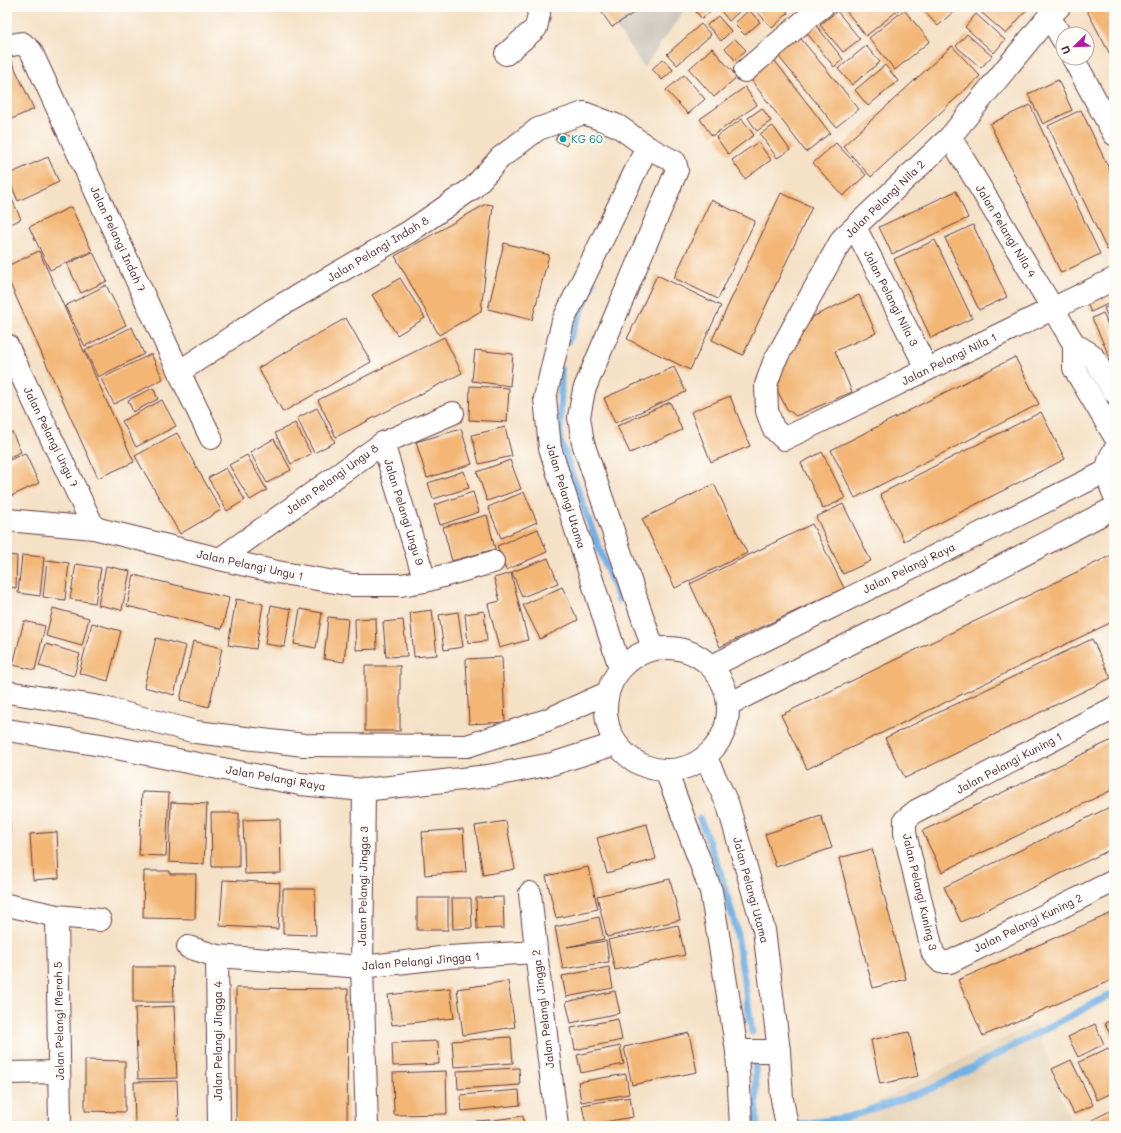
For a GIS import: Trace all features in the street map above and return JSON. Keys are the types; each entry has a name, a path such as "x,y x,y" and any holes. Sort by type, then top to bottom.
{"street":[{"path":"506,54 536,28 539,14 537,7"},
{"path":"745,71 822,7"},
{"path":"1054,11 1059,26"},
{"name":"Jalan Pelangi Nila 2","path":"784,438 773,428 769,417 767,411 766,385 774,362 842,239 950,137 1054,11"},
{"name":"Jalan Pelangi Indah 7","path":"15,44 31,50 179,372 211,438"},
{"path":"1077,66 1114,134"},
{"name":"Jalan Pelangi Indah 8","path":"179,372 271,311 409,232 473,188 500,158 538,129 584,113 618,126 647,147 675,162 677,170 584,390 579,417 583,443 653,648"},
{"name":"Jalan Pelangi Nila 4","path":"950,137 1074,344"},
{"name":"Jalan Pelangi Utama","path":"620,668 550,448 545,398 562,321 647,147"},
{"name":"Jalan Pelangi Nila 3","path":"854,227 927,369"},
{"name":"Jalan Pelangi Nila 1","path":"784,438 927,369 1057,317 1114,279"},
{"path":"1074,344 1092,356 1114,392"},
{"path":"1074,344 1074,368 1114,435"},
{"name":"Jalan Pelangi Ungu 7","path":"7,345 94,528"},
{"name":"Jalan Pelangi Ungu 8","path":"220,559 383,443 453,413"},
{"name":"Jalan Pelangi Ungu 9","path":"383,443 425,581"},
{"path":"1114,451 1110,456 1107,471 1109,483 1114,494"},
{"name":"Jalan Pelangi Raya","path":"712,666 1107,471"},
{"path":"729,704 905,616 1114,508"},
{"name":"Jalan Pelangi Ungu 1","path":"7,520 94,528 277,572 352,585 402,585 425,581 492,562"},
{"path":"653,648 684,649 712,666 724,683 729,704 728,724 720,742 706,758 687,768 666,771 647,768 629,758 615,744 606,719 607,693 620,668 635,656 653,648"},
{"path":"7,692 100,707 196,732 304,745 459,746 467,746 547,720 607,693"},
{"name":"Jalan Pelangi Kuning 1","path":"905,820 916,811 1114,708"},
{"name":"Jalan Pelangi Raya","path":"7,730 101,745 300,784 364,790 488,776 552,764 615,744"},
{"name":"Jalan Pelangi Utama","path":"706,758 728,805 764,930 779,1050 782,1099 787,1126"},
{"path":"666,771 711,891 737,1051 741,1126"},
{"name":"Jalan Pelangi Jingga 3","path":"364,790 362,967 367,1126"},
{"name":"Jalan Pelangi Kuning 3","path":"905,820 905,833 933,954 941,962"},
{"name":"Jalan Pelangi Kuning 2","path":"941,962 950,962 1114,881"},
{"name":"Jalan Pelangi Jingga 2","path":"530,892 557,1126"},
{"path":"7,905 57,916 100,920"},
{"name":"Jalan Pelangi Merah 5","path":"57,916 60,1126"},
{"name":"Jalan Pelangi Jingga 1","path":"188,946 217,956 362,967 449,957 536,952"},
{"name":"Jalan Pelangi Jingga 4","path":"217,956 218,1126"},
{"path":"737,1051 779,1050"},
{"path":"7,1073 59,1072"}],"shaded area":[{"path":"602,7 687,7 644,67"},
{"path":"1035,1023 1072,1126 829,1126"}],"building":[{"path":"598,7 643,7 612,27"},
{"path":"692,7 715,7 702,19"},
{"path":"725,7 743,8 729,21 721,11"},
{"path":"753,7 783,7 788,13 772,28"},
{"path":"843,7 902,7 866,36"},
{"path":"920,7 958,7 938,26"},
{"path":"975,7 1029,7 1006,34"},
{"path":"1085,7 1114,7 1114,62 1104,43"},
{"path":"749,10 760,22 745,35 734,24"},
{"path":"904,10 930,41 895,70 869,38"},
{"path":"837,11 860,39 843,52 820,25"},
{"path":"976,14 1005,40 994,53 965,27"},
{"path":"718,16 731,31 721,41 707,25"},
{"path":"811,19 843,59 834,67 802,27"},
{"path":"701,24 711,35 677,65 667,54"},
{"path":"797,34 859,109 836,127 775,52"},
{"path":"967,34 992,56 981,68 956,46"},
{"path":"735,39 746,50 735,60 725,48"},
{"path":"866,46 880,62 852,85 838,69"},
{"path":"952,46 980,76 871,177 843,146"},
{"path":"712,48 737,77 714,97 689,69"},
{"path":"772,57 830,133 806,152 748,76"},
{"path":"663,59 673,70 662,80 652,69"},
{"path":"11,60 34,109 7,121 7,62"},
{"path":"885,65 898,81 868,106 855,90"},
{"path":"684,75 705,99 688,114 666,90"},
{"path":"1058,80 1072,110 1043,124 1028,94"},
{"path":"745,87 757,105 712,136 700,119"},
{"path":"1030,105 1100,254 1061,273 990,124"},
{"path":"762,108 771,121 757,131 748,118"},
{"path":"1081,110 1114,179 1114,247 1107,250 1048,126"},
{"path":"742,119 754,135 728,154 716,137"},
{"path":"773,126 790,150 777,158 760,134"},
{"name":"KG 60","path":"560,131 571,137 566,146 555,140"},
{"path":"758,142 771,160 745,179 732,160"},
{"path":"836,143 866,175 843,196 813,163"},
{"path":"48,157 59,182 18,201 7,175"},
{"path":"7,189 21,219 7,226"},
{"path":"956,191 968,218 892,254 879,227"},
{"path":"781,193 812,207 743,355 712,340"},
{"path":"711,200 755,221 718,299 674,278"},
{"path":"486,204 493,205 481,311 439,335 395,256"},
{"path":"71,207 92,251 50,270 29,227"},
{"path":"973,225 1007,297 979,310 945,238"},
{"path":"935,240 972,318 931,338 894,259"},
{"path":"504,243 549,255 532,320 488,309"},
{"path":"39,251 134,462 98,478 7,277 7,266"},
{"path":"93,252 107,281 81,293 67,264"},
{"path":"657,275 721,306 690,370 627,339"},
{"path":"400,278 425,318 397,335 372,295"},
{"path":"106,285 126,325 85,346 65,306"},
{"path":"1114,288 1114,301 1091,312 1086,301"},
{"path":"859,295 876,333 835,351 852,392 796,416 787,409 778,392 777,382 780,370 808,319"},
{"path":"1114,304 1114,332 1104,308"},
{"path":"1103,313 1114,339 1114,356 1110,358 1092,318"},
{"path":"346,318 371,362 283,412 258,368"},
{"path":"132,327 144,354 98,377 85,350"},
{"path":"444,337 462,373 336,437 318,400"},
{"path":"475,350 513,354 510,386 472,381"},
{"path":"151,354 163,379 114,404 101,379"},
{"path":"1015,357 1039,404 855,498 831,450"},
{"path":"674,367 686,392 615,423 604,398"},
{"path":"470,386 509,388 507,422 469,420"},
{"path":"153,388 158,399 133,412 128,400"},
{"path":"730,396 750,446 711,462 691,412"},
{"path":"162,400 176,426 136,447 122,421"},
{"path":"670,402 682,430 630,453 617,426"},
{"path":"317,408 335,442 314,453 297,418"},
{"path":"1041,412 1065,459 904,541 880,494"},
{"path":"295,423 311,454 291,464 275,433"},
{"path":"505,427 512,456 479,464 472,435"},
{"path":"461,429 472,464 427,478 416,442"},
{"path":"12,432 21,452 7,458 7,435"},
{"path":"177,433 221,510 180,534 135,456"},
{"path":"274,439 291,470 267,483 250,452"},
{"path":"822,452 845,498 823,509 801,463"},
{"path":"25,453 39,483 7,498 7,461"},
{"path":"247,455 267,490 250,500 229,465"},
{"path":"510,460 521,489 487,501 477,472"},
{"path":"226,468 245,500 227,511 208,478"},
{"path":"464,471 469,488 433,499 428,483"},
{"path":"714,484 747,553 675,588 642,519"},
{"path":"473,492 479,512 440,525 434,505"},
{"path":"524,492 537,522 501,538 488,507"},
{"path":"843,504 871,561 843,574 816,517"},
{"path":"487,515 495,549 452,561 443,527"},
{"path":"812,524 844,588 720,647 690,584"},
{"path":"538,529 547,552 506,570 497,546"},
{"path":"1114,554 1114,621 807,769 781,715"},
{"path":"7,555 17,556 16,588 7,587"},
{"path":"22,555 44,557 40,596 18,593"},
{"path":"548,558 558,583 522,597 512,572"},
{"path":"47,560 69,563 65,600 43,597"},
{"path":"76,564 101,568 95,603 70,599"},
{"path":"106,566 130,571 122,610 98,605"},
{"path":"511,573 528,640 499,648 488,604 500,601 494,578"},
{"path":"134,575 229,598 222,629 127,606"},
{"path":"562,587 578,620 540,639 523,605"},
{"path":"236,599 263,604 256,649 228,645"},
{"path":"271,605 291,609 285,647 265,644"},
{"path":"53,608 89,618 82,646 46,636"},
{"path":"300,609 322,613 316,648 294,644"},
{"path":"432,610 437,655 414,657 410,613"},
{"path":"484,611 487,641 468,643 465,614"},
{"path":"458,612 463,647 444,650 439,615"},
{"path":"328,617 348,619 344,662 324,659"},
{"path":"376,618 377,649 356,650 355,619"},
{"path":"403,620 407,656 386,657 383,622"},
{"path":"24,621 45,626 35,670 13,665"},
{"path":"92,623 121,631 108,681 79,673"},
{"path":"156,638 186,646 174,695 144,687"},
{"path":"1092,639 1111,678 905,778 885,738"},
{"path":"193,641 222,648 209,707 180,700"},
{"path":"46,644 80,654 74,676 39,666"},
{"path":"502,657 505,722 469,724 466,659"},
{"path":"365,666 400,666 400,731 365,731"},
{"path":"1114,739 1114,789 942,872 922,831"},
{"path":"142,792 169,793 166,856 139,855"},
{"path":"171,802 207,804 204,864 169,862"},
{"path":"1114,805 1114,848 961,922 944,887"},
{"path":"211,813 239,813 239,867 212,867"},
{"path":"821,816 832,848 776,867 765,834"},
{"path":"280,819 281,873 245,874 243,820"},
{"path":"7,821 10,822 10,870 7,870"},
{"path":"506,821 515,869 483,875 475,826"},
{"path":"647,824 656,859 607,873 597,838"},
{"path":"463,829 466,872 425,875 422,832"},
{"path":"57,832 59,878 33,880 30,834"},
{"path":"872,849 906,979 873,988 839,858"},
{"path":"588,867 598,909 556,918 546,876"},
{"path":"144,871 170,871 170,874 196,874 195,919 143,918"},
{"path":"670,879 680,920 607,937 597,896"},
{"path":"223,880 280,883 278,929 220,926"},
{"path":"283,889 315,889 316,935 283,934"},
{"path":"503,897 504,928 477,929 476,898"},
{"path":"417,898 448,898 448,930 417,930"},
{"path":"452,898 471,898 472,928 453,929"},
{"path":"1114,912 1114,979 983,1036 958,980"},
{"path":"599,917 604,939 567,947 606,941 609,962 563,969 555,927"},
{"path":"678,925 685,955 615,970 608,940"},
{"path":"133,967 173,967 174,1002 133,1002"},
{"path":"609,967 613,988 566,997 562,976"},
{"path":"508,981 515,1027 463,1035 457,989"},
{"path":"236,988 348,989 347,1126 236,1126"},
{"path":"450,988 454,1018 392,1025 388,995"},
{"path":"615,991 620,1013 571,1023 566,1002"},
{"path":"174,1006 177,1078 138,1079 135,1008"},
{"path":"618,1019 622,1040 575,1050 571,1028"},
{"path":"1114,1019 1114,1043 1105,1023"},
{"path":"1095,1024 1104,1044 1078,1057 1068,1037"},
{"path":"909,1032 918,1076 880,1084 871,1040"},
{"path":"689,1033 697,1072 632,1085 624,1047"},
{"path":"511,1037 513,1063 454,1067 452,1041"},
{"path":"438,1041 439,1064 393,1066 392,1043"},
{"path":"620,1046 624,1064 581,1073 577,1055"},
{"path":"1108,1048 1114,1059 1114,1092 1097,1100 1079,1062"},
{"path":"85,1060 125,1061 125,1112 85,1111"},
{"path":"1071,1060 1093,1105 1074,1114 1052,1069"},
{"path":"519,1068 520,1085 458,1089 457,1071"},
{"path":"446,1071 447,1114 394,1115 393,1073"},
{"path":"626,1074 629,1094 581,1102 578,1082"},
{"path":"177,1081 179,1126 135,1126 134,1082"},
{"path":"519,1090 520,1105 462,1111 461,1095"},
{"path":"630,1097 633,1117 586,1125 582,1105"},
{"path":"1114,1109 1114,1126 1095,1126 1092,1120"},
{"path":"523,1116 524,1126 493,1126 493,1120"},
{"path":"490,1120 490,1126 476,1126 476,1121"},
{"path":"441,1123 441,1126 393,1126 393,1124"}],"waterway":[{"path":"568,341 593,283"},
{"path":"561,370 560,441 619,600"},
{"path":"700,819 720,872 736,927 752,1032"},
{"path":"797,1125 849,1117 931,1089 1114,993"},
{"path":"755,1061 757,1126"}],"place":[{"name":"KG 60","path":"563,139"}]}
